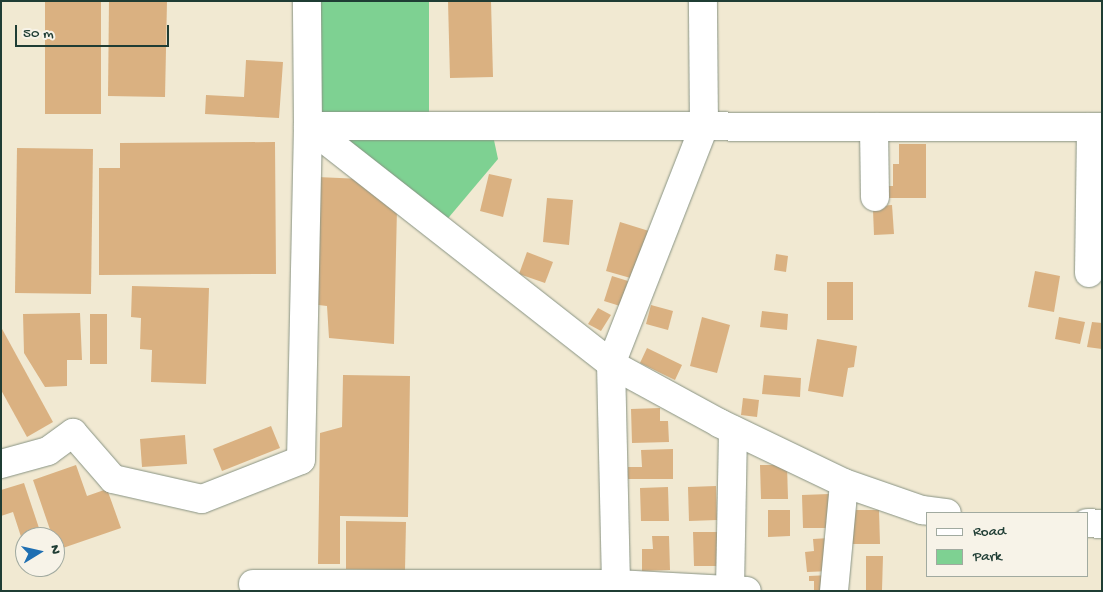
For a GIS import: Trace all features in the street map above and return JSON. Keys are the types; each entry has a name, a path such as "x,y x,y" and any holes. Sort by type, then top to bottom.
{"street":[{"path":"1,464 48,451 73,433 113,478 202,499 301,460 308,126 306,1"},
{"path":"616,584 612,364 704,127 703,1"},
{"path":"308,126 1096,126 1093,255"},
{"path":"308,126 612,364 732,430 844,483 922,510 939,512"},
{"path":"874,127 875,197"},
{"path":"253,584 616,584 738,589 732,430"},
{"path":"834,591 844,483"},
{"path":"1088,523 1102,524"}],"green space":[{"path":"307,1 429,1 429,126 308,126"},
{"path":"491,126 498,159 439,229 317,133"}],"building":[{"path":"45,1 101,1 101,114 45,114"},
{"path":"109,1 167,1 165,97 108,96"},
{"path":"448,1 491,1 493,77 450,78"},
{"path":"246,60 283,62 279,118 205,114 206,95 244,97"},
{"path":"275,142 276,274 99,275 99,168 120,168 120,143"},
{"path":"899,144 926,144 926,198 886,198 886,186 893,186 893,164 899,164"},
{"path":"17,148 93,149 91,294 15,293"},
{"path":"489,174 512,179 503,217 480,211"},
{"path":"317,177 362,179 397,208 394,344 329,338 327,306 310,304"},
{"path":"547,198 573,200 569,245 543,242"},
{"path":"892,205 894,234 874,235 873,210 877,206"},
{"path":"620,222 649,231 634,279 606,271"},
{"path":"527,252 553,262 545,283 519,274"},
{"path":"776,254 788,256 786,272 774,270"},
{"path":"1035,271 1060,276 1054,312 1028,307"},
{"path":"612,276 628,281 620,306 604,301"},
{"path":"827,282 853,282 853,320 827,320"},
{"path":"132,286 209,288 206,384 151,382 152,350 140,349 141,318 131,317"},
{"path":"651,305 673,311 668,330 646,324"},
{"path":"598,308 611,315 601,331 588,324"},
{"path":"762,311 788,314 787,330 760,327"},
{"path":"80,313 82,360 67,360 67,386 45,387 24,353 23,314"},
{"path":"90,314 107,314 107,364 90,364"},
{"path":"702,317 730,325 717,373 690,366"},
{"path":"1059,317 1085,322 1080,344 1055,339"},
{"path":"1092,322 1102,323 1102,349 1087,347"},
{"path":"1,327 53,422 27,437 1,390"},
{"path":"817,339 857,346 854,367 848,368 843,397 808,391"},
{"path":"647,348 682,365 675,380 640,363"},
{"path":"343,375 410,376 408,517 340,516 340,564 318,564 320,433 342,427"},
{"path":"764,375 801,378 800,397 762,394"},
{"path":"743,398 759,400 757,417 741,415"},
{"path":"660,408 660,421 668,421 669,442 632,443 631,409"},
{"path":"271,426 280,448 222,471 213,449"},
{"path":"185,435 187,464 142,467 140,439"},
{"path":"673,449 673,479 628,479 628,467 642,467 641,450"},
{"path":"76,465 87,496 107,489 121,528 65,547 65,527 49,527 33,480"},
{"path":"760,465 787,465 788,499 761,499"},
{"path":"24,483 39,527 18,527 13,512 1,516 1,490"},
{"path":"716,486 717,520 689,521 688,487"},
{"path":"668,487 669,521 641,521 640,488"},
{"path":"829,494 830,528 803,528 802,495"},
{"path":"768,510 790,510 790,536 768,537"},
{"path":"852,510 879,510 880,544 852,544"},
{"path":"346,521 406,522 405,570 346,569"},
{"path":"693,532 721,532 722,566 694,566"},
{"path":"652,536 669,536 670,570 642,571 642,549 653,549"},
{"path":"829,538 831,571 807,572 805,552 814,551 813,539"},
{"path":"866,556 883,556 882,590 866,590"},
{"path":"831,575 832,591 814,591 814,581 809,581 809,576"}]}
